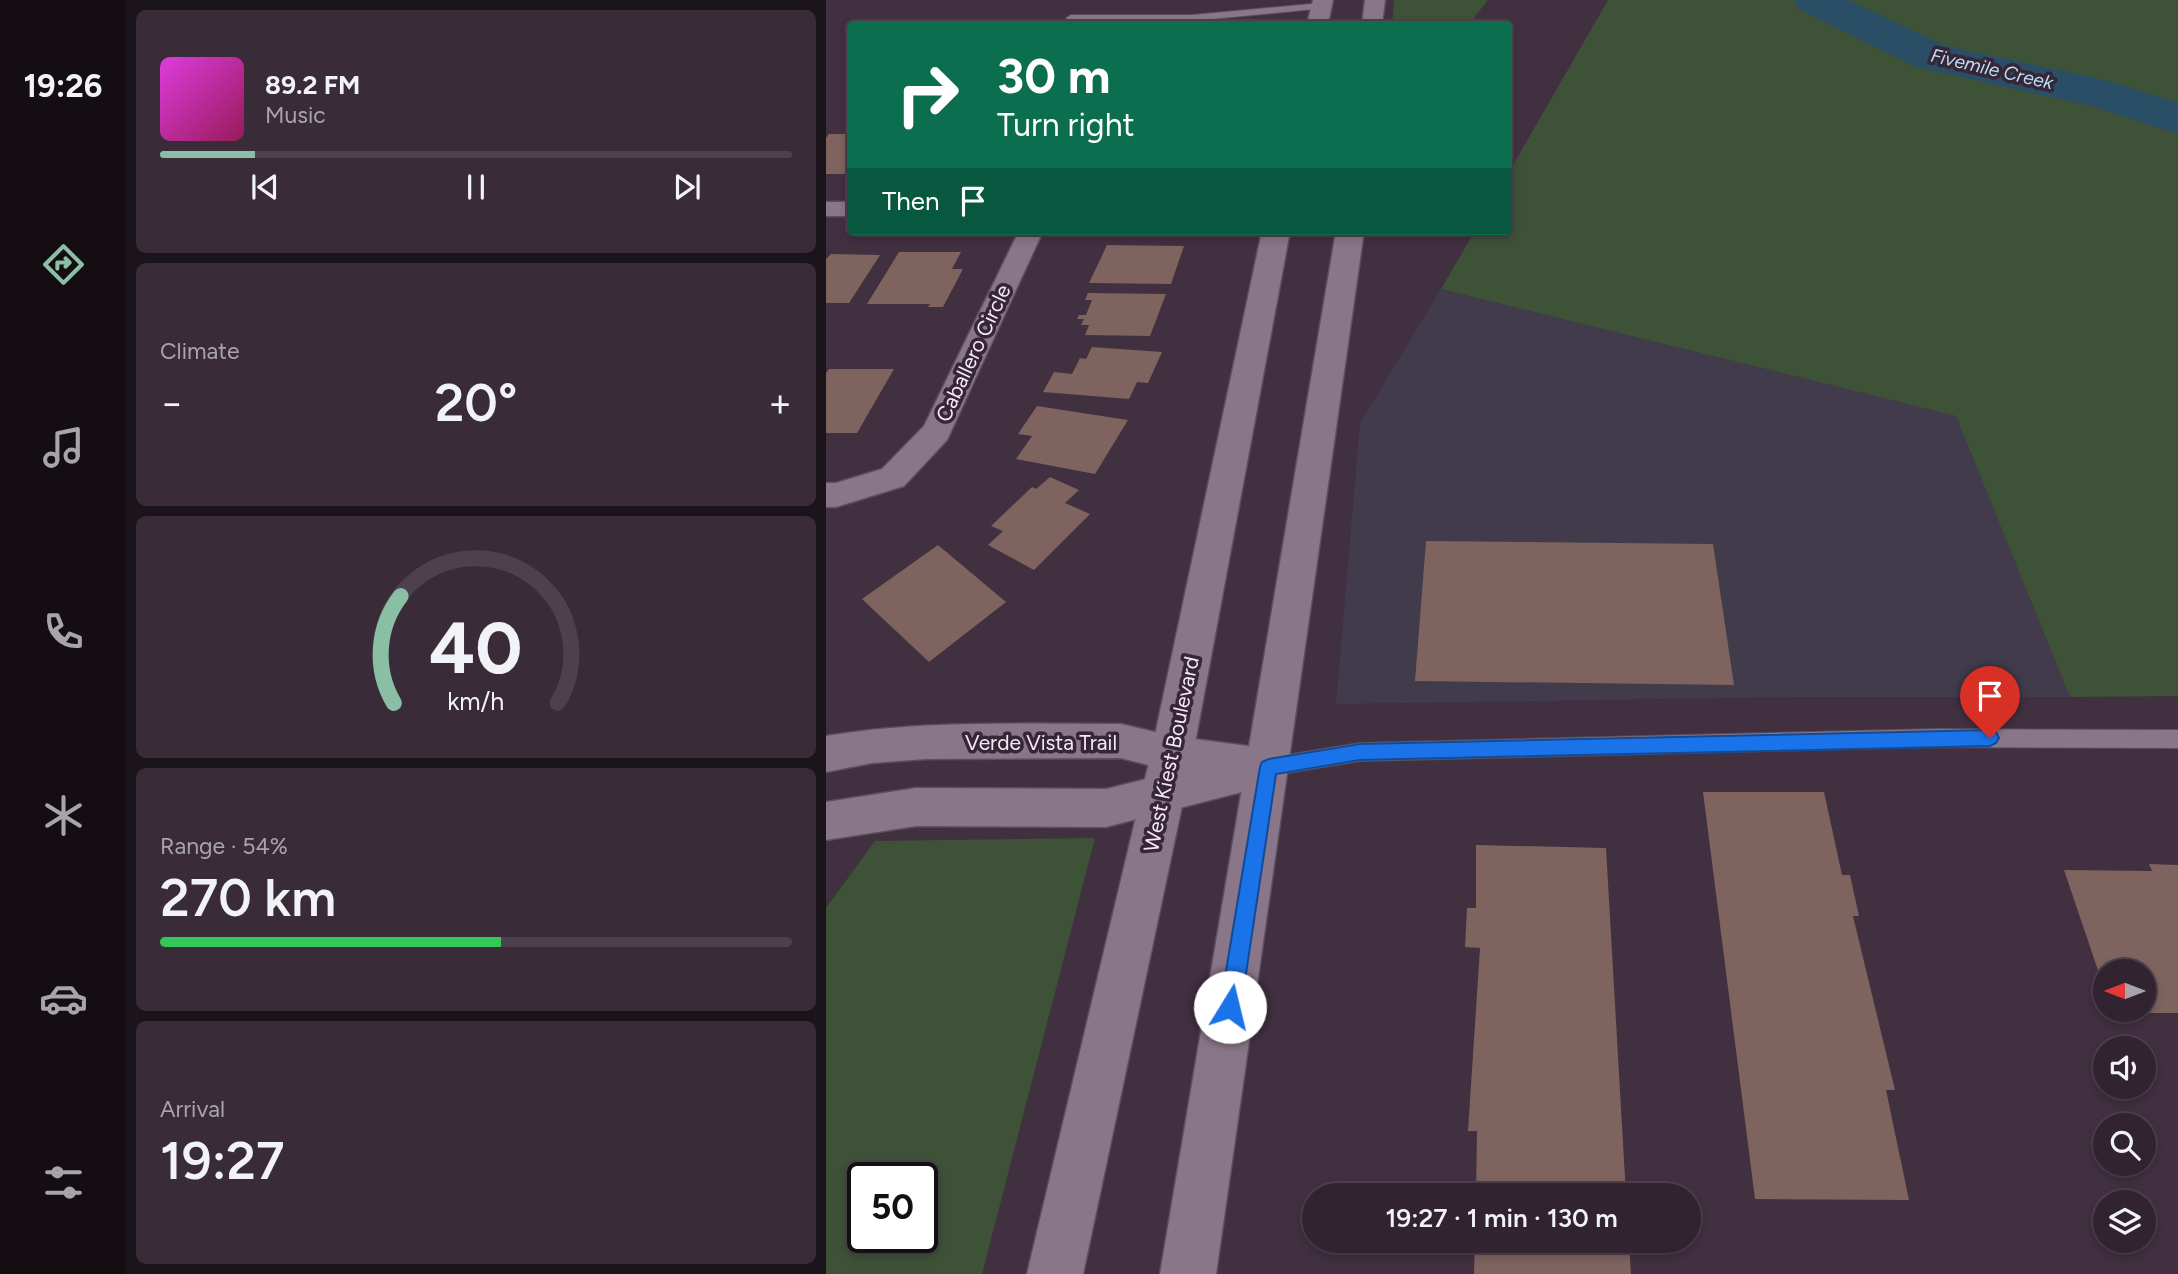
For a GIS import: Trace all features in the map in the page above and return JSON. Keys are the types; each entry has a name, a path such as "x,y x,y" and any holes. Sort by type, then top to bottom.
{"main road":[{"path":"1372,21 1375,0"},
{"name":"West Kiest Boulevard","path":"1055,1274 1168,773 1275,235"},
{"path":"1188,1274 1269,767 1349,235"}],"street":[{"path":"826,209 847,209"},
{"name":"Caballero Circle","path":"826,495 836,495 893,478 936,432 1029,235"},
{"name":"Verde Vista Trail","path":"826,754 872,746 926,743 1121,741 1168,773"},
{"name":"Verde Vista Trail","path":"826,821 916,807 1106,808 1168,773 1269,767"}],"lane":[{"path":"1071,18 1191,21 1241,12 1321,10"},
{"path":"1239,21 1241,12"},
{"path":"1269,767 1360,752 1937,738 2178,739"}],"shaded area":[{"path":"1441,289 1956,416 2072,697 1799,697 1336,704 1360,423"}],"green space":[{"path":"1394,0 1488,0 1471,21 1392,21"},
{"path":"1608,0 2178,0 2178,696 2072,697 2068,692 1956,416 1441,289 1473,235 1512,235 1512,167"},
{"path":"1095,838 982,1274 826,1274 826,908 875,841"}],"building":[{"path":"829,134 847,134 847,174 826,174 826,138"},
{"path":"1107,245 1184,246 1171,284 1089,283"},
{"path":"899,252 961,252 952,269 963,269 943,307 928,307 930,304 867,304"},
{"path":"831,254 880,255 849,303 826,303 826,259"},
{"path":"1088,293 1166,294 1150,336 1085,335 1089,325 1081,325 1084,319 1077,319 1079,315 1086,315 1092,300 1085,300"},
{"path":"1092,347 1162,352 1148,383 1137,382 1129,399 1043,392 1054,372 1072,374 1080,358 1086,359"},
{"path":"829,369 894,369 857,433 826,433 826,373"},
{"path":"1037,406 1128,420 1095,474 1016,459 1032,436 1018,434"},
{"path":"1050,477 1079,490 1065,503 1090,514 1034,570 988,545 1003,531 991,526 1032,487 1036,489"},
{"path":"1426,541 1713,544 1734,685 1415,681"},
{"path":"938,545 1006,602 929,662 862,599"},
{"path":"1703,792 1824,792 1842,875 1850,875 1859,916 1853,916 1895,1090 1886,1090 1909,1200 1755,1199"},
{"path":"1476,845 1606,848 1625,1183 1476,1183 1477,1131 1468,1131 1480,948 1465,947 1467,908 1476,908"},
{"path":"2149,864 2178,865 2178,1013 2156,1013 2156,959 2094,959 2064,870 2152,871"},
{"path":"1475,1253 1630,1253 1631,1274 1474,1274"}],"waterway":[{"name":"Fivemile Creek","path":"1814,0 1932,57 2105,94 2178,119"}],"route":[{"path":"1230,1007 1269,767 1360,752 1990,738"}]}
